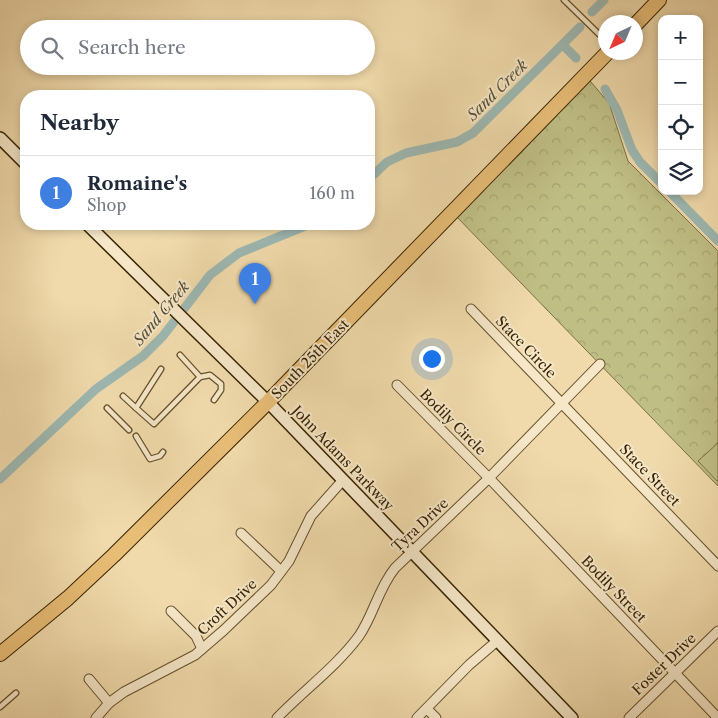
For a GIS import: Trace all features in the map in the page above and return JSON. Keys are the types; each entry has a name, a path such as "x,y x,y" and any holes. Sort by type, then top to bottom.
{"main road":[{"path":"643,17 659,0"},
{"name":"South 25th East","path":"0,654 68,598 114,555 268,402 600,60"}],"street":[{"path":"0,138 20,158"},
{"name":"John Adams Parkway","path":"93,230 268,402 572,718"},
{"name":"Stace Circle","path":"471,310 562,403"},
{"name":"Tyra Drive","path":"277,718 349,648 368,620 388,576 489,478 600,364"},
{"name":"Bodily Circle","path":"397,385 489,478"},
{"name":"Stace Street","path":"562,403 718,566"},
{"name":"Bodily Street","path":"489,478 718,718"},
{"name":"Croft Drive","path":"96,718 109,703 124,692 195,655 271,585 289,561 312,516 343,480"},
{"path":"241,533 281,571"},
{"path":"171,611 196,636 202,649"},
{"name":"Foster Drive","path":"629,718 718,631"},
{"path":"417,718 469,665 497,641"},
{"path":"88,680 109,703"},
{"path":"427,709 436,718"}],"lane":[{"path":"564,0 598,33"},
{"path":"180,355 200,377"},
{"path":"136,408 161,369"},
{"path":"124,396 154,424 200,377 210,375 221,384 221,390 214,400"},
{"path":"107,408 130,430"},
{"path":"136,436 150,459 160,456 163,452"},
{"path":"0,708 16,693"}],"green space":[{"path":"585,75 609,103 628,161 658,191 658,195 662,195 718,251 718,486 453,213"},
{"path":"718,443 718,482 698,461"}],"waterway":[{"name":"Sand Creek","path":"592,12 604,0"},
{"name":"Sand Creek","path":"375,173 387,162 406,153 457,142 473,133 580,27"},
{"path":"563,45 576,58"},
{"path":"605,89 617,110 632,150 640,162 658,180"},
{"path":"673,195 718,241"},
{"name":"Sand Creek","path":"0,479 96,389 143,356 163,336 210,275 239,253 295,230"}],"place":[{"name":"Romaine's","path":"255,304"}]}
